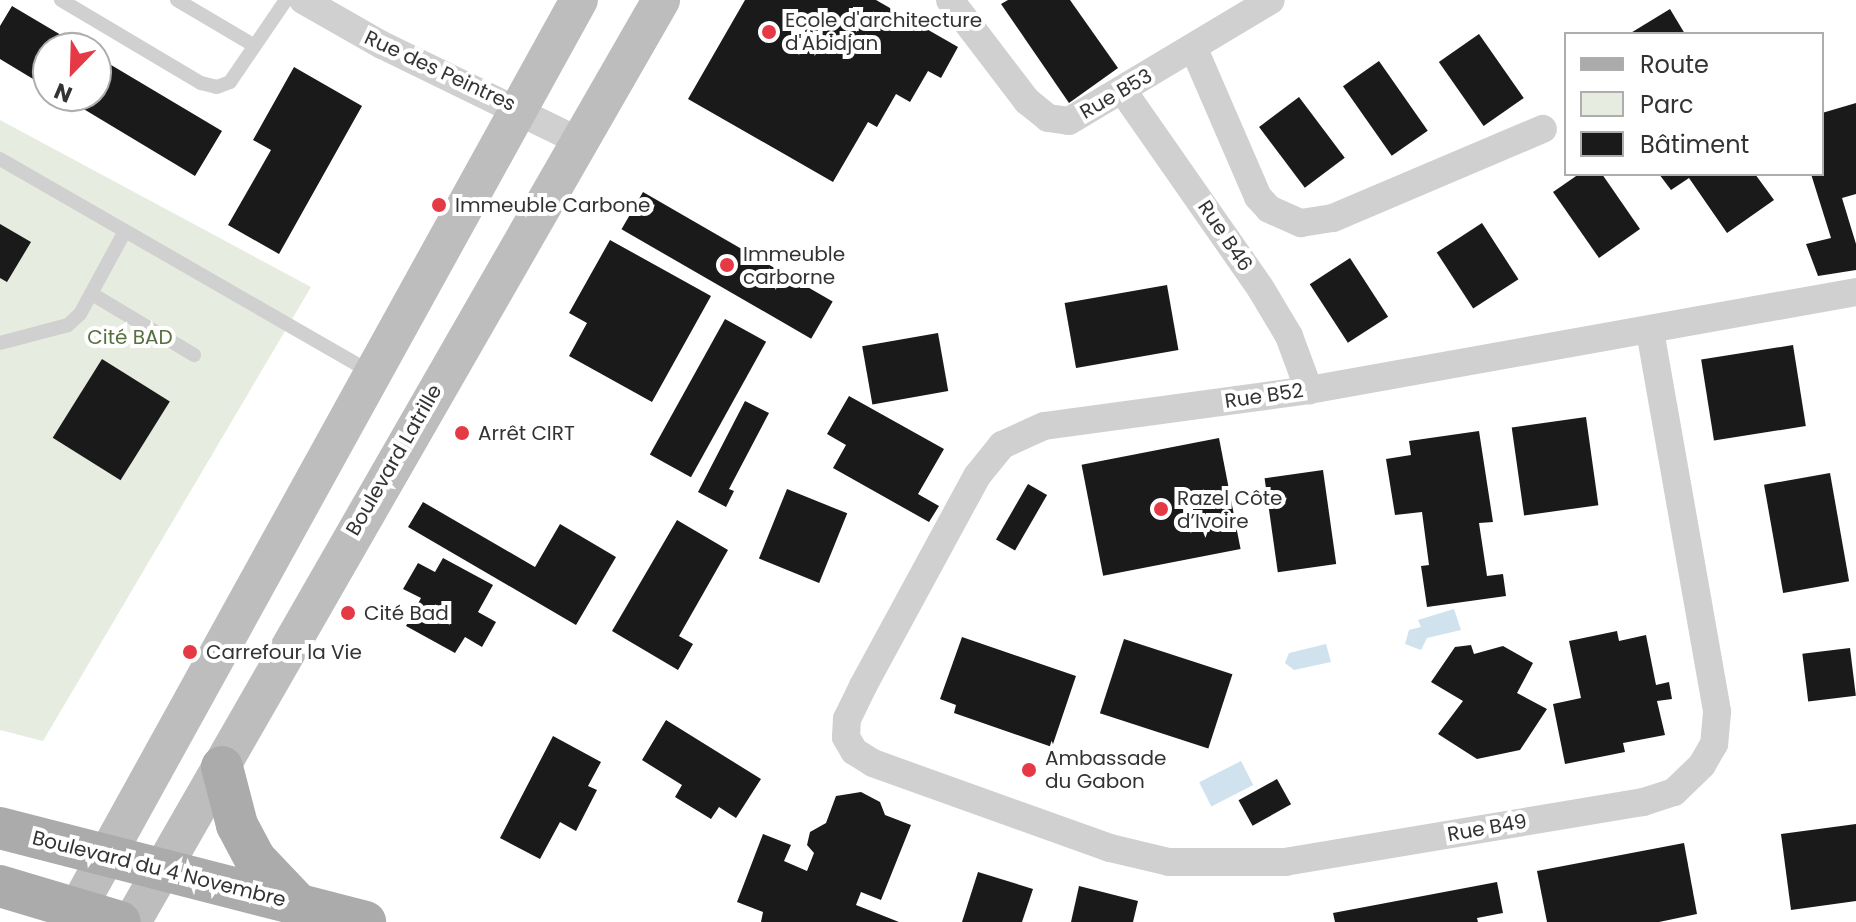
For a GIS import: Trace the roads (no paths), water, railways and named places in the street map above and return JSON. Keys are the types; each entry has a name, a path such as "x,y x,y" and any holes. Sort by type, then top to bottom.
{"main road":[{"path":"74,916 517,107 579,0"},
{"name":"Boulevard Latrille","path":"132,922 222,767 274,669 661,0"},
{"path":"224,642 274,669"},
{"path":"222,767 237,825 256,860 298,904"},
{"name":"Boulevard du 4 Novembre","path":"0,828 365,922"},
{"path":"0,886 74,916 120,922"}],"street":[{"name":"Rue des Peintres","path":"303,0 382,45 517,107 579,141"},
{"name":"Rue B53","path":"950,0 1027,101 1048,118 1069,121 1194,49 1271,0"},
{"path":"1194,49 1258,197 1269,209 1301,223 1333,218 1543,129"},
{"name":"Rue B46","path":"1123,91 1261,289 1289,336 1309,390"},
{"name":"Rue B52","path":"846,737 847,719 863,686 977,476 1002,445 1044,426 1309,390 1856,292"},
{"name":"Rue B49","path":"846,737 854,751 873,763 1110,848 1169,862 1286,862 1643,802 1674,792 1702,765 1714,744 1717,712 1650,331"}],"lane":[{"path":"61,0 201,83 217,87 230,82 286,0"},
{"path":"177,0 253,45"},
{"path":"0,159 373,373"},
{"path":"0,343 68,325 92,294 125,231"},
{"path":"92,294 194,355"}],"water":[{"path":"1454,609 1461,630 1427,638 1421,650 1405,644 1409,630 1421,627 1418,620"},
{"path":"1326,644 1331,662 1294,670 1285,663 1289,653"},
{"path":"1241,761 1253,785 1211,806 1199,782"}],"place":[{"name":"Ecole d'architecture d'Abidjan","path":"769,32"},
{"name":"Immeuble Carbone","path":"439,205"},
{"name":"Immeuble carborne","path":"727,265"},
{"name":"Arrêt CIRT","path":"462,433"},
{"name":"Razel Côte d’Ivoire","path":"1161,509"},
{"name":"Cité Bad","path":"348,613"},
{"name":"Carrefour la Vie","path":"190,652"},
{"name":"Ambassade du Gabon","path":"1029,770"}],"park label":[{"name":"Cité BAD","path":"130,337"}]}
